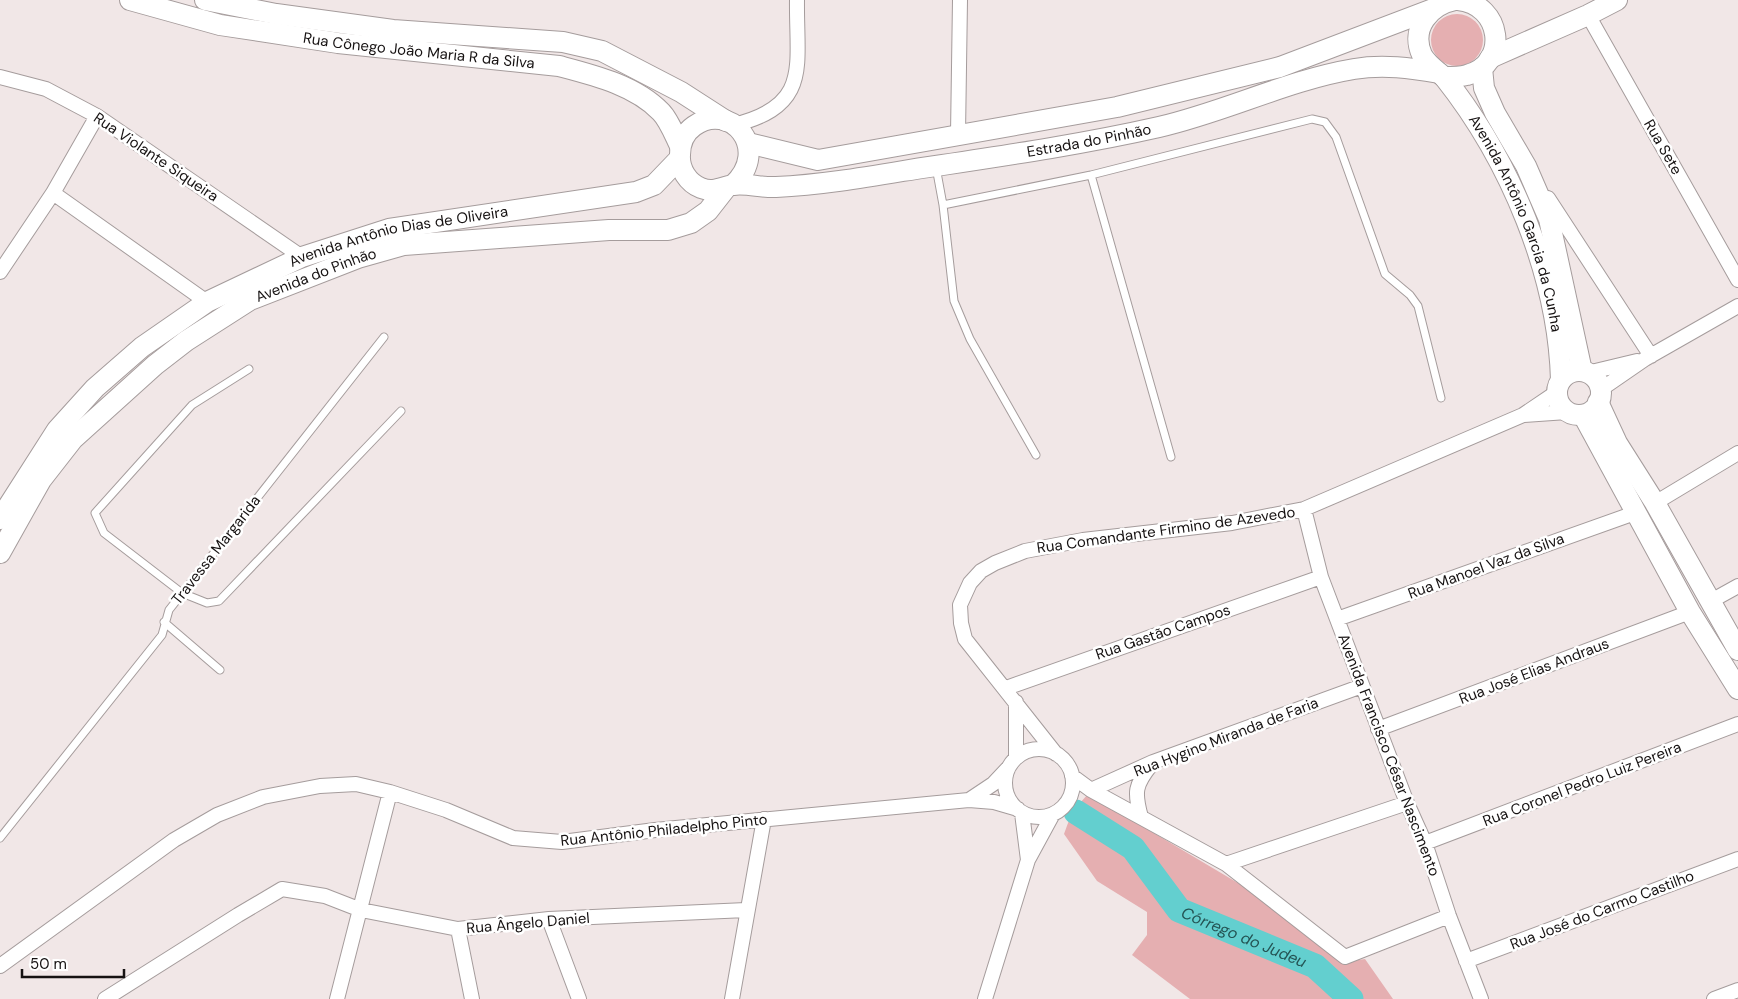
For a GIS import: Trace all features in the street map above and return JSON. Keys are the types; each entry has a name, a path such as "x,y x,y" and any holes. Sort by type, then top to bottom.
{"street":[{"name":"Rua Cônego João Maria R da Silva","path":"130,0 220,25 338,43 559,66 594,76 633,92 662,112 680,153"},
{"name":"Rua Cônego João Maria R da Silva","path":"205,0 276,14 394,30 562,42 602,51 681,92 731,123"},
{"path":"731,123 742,132 748,143 750,155 748,166 742,177 730,186 711,190 699,187 682,171 680,153 684,136 692,127 704,121 716,119 731,123 758,119 777,108 787,97 796,80 797,0"},
{"path":"958,134 960,0"},
{"path":"1486,63 1495,47 1496,35 1493,24 1487,14 1478,6 1448,2 1424,18 1419,42 1426,60 1442,75 1468,75 1486,63 1617,0"},
{"name":"Estrada do Pinhão","path":"748,143 818,160 1118,107 1280,67 1448,2"},
{"name":"Rua Sete","path":"1588,15 1738,280"},
{"name":"Avenida Antônio Garcia da Cunha","path":"1486,63 1484,88 1526,166 1549,219 1585,372"},
{"name":"Estrada do Pinhão","path":"730,186 773,187 836,182 1161,126 1300,83 1355,69 1404,67 1442,75"},
{"name":"Avenida Antônio Garcia da Cunha","path":"1442,75 1483,130 1540,255 1560,345 1559,386"},
{"name":"Rua Violante Siqueira","path":"0,77 46,89 97,116 302,257"},
{"path":"0,272 53,193 97,116"},
{"name":"Avenida Antônio Dias de Oliveira","path":"0,519 56,430 95,388 142,346 207,302 302,257 389,230 636,192 654,185 680,153"},
{"path":"1526,166 1648,358"},
{"name":"Avenida do Pinhão","path":"0,553 41,480 74,439 155,365 186,341 250,300 330,268 404,245 600,231 668,230 691,223 708,211 730,186"},
{"path":"53,193 207,302"},
{"path":"1523,415 1587,405 1648,358 1738,306"},
{"path":"1523,415 1559,386 1568,374 1648,358"},
{"path":"1585,372 1595,379 1587,405 1635,513 1690,612 1738,689"},
{"path":"1559,386 1559,403 1587,405 1616,442 1655,502 1738,650"},
{"name":"Rua Comandante Firmino de Azevedo","path":"1056,754 1006,688 965,639 960,623 960,604 970,583 981,571 1025,551 1083,540 1232,523 1304,509 1523,415"},
{"path":"1655,502 1738,453"},
{"name":"Avenida Francisco César Nascimento","path":"1304,509 1321,577 1407,804 1425,843 1449,916 1481,999"},
{"name":"Rua Manoel Vaz da Silva","path":"1337,619 1635,513"},
{"name":"Rua Gastão Campos","path":"1006,688 1321,577"},
{"path":"1711,601 1738,586"},
{"name":"Rua José Elias Andraus","path":"1378,729 1690,612"},
{"name":"Rua Hygino Miranda de Faria","path":"1091,790 1153,762 1362,686"},
{"path":"1016,702 1013,762 1005,785 1007,794 1020,811 1028,860"},
{"name":"Rua Coronel Pedro Luiz Pereira","path":"1425,843 1738,724"},
{"path":"970,800 993,784 1013,762 1035,750 1056,754 1069,767 1072,776 1073,788 1069,799 1062,808 1053,814 1035,817 1020,811"},
{"path":"1141,817 1136,798 1138,780 1153,762"},
{"path":"1072,776 1091,790 1226,864 1345,957 1449,916"},
{"name":"Rua Antônio Philadelpho Pinto","path":"0,966 174,840 217,815 263,797 320,786 356,784 390,792 446,810 513,838 562,842 764,819 970,800 994,802 1020,811"},
{"path":"337,999 390,792"},
{"path":"1226,864 1407,804"},
{"path":"985,999 1028,860 1053,814"},
{"path":"732,999 746,910 764,819"},
{"name":"Rua José do Carmo Castilho","path":"1466,961 1738,859"},
{"name":"Rua Ângelo Daniel","path":"106,999 238,914 282,890 325,896 361,910 458,930 549,919 746,910"},
{"path":"549,919 579,999"},
{"path":"458,930 472,999"},
{"path":"1714,999 1738,990"}],"lane":[{"path":"943,205 1091,175 1312,119 1325,122 1336,137 1385,274 1410,295 1418,306 1441,398"},
{"path":"936,166 943,205 954,301 970,339 1036,456"},
{"path":"1091,175 1171,458"},
{"name":"Travessa Margarida","path":"0,838 162,635 164,622 169,610 384,337"},
{"path":"249,369 192,405 95,513 104,533 182,593 207,603 219,601 401,411"},
{"path":"164,622 220,670"}],"shaded area":[{"path":"1457,14 1467,16 1475,22 1481,30 1483,40 1481,50 1475,58 1467,64 1457,66 1447,64 1439,58 1433,50 1431,40 1433,30 1439,22 1447,16"},
{"path":"1088,794 1243,886 1345,962 1365,959 1393,999 1190,999 1132,955 1147,935 1147,912 1097,881 1064,834 1072,812"}],"waterway":[{"name":"Córrego do Judeu","path":"1076,812 1133,848 1179,910 1315,966 1351,999"}]}
